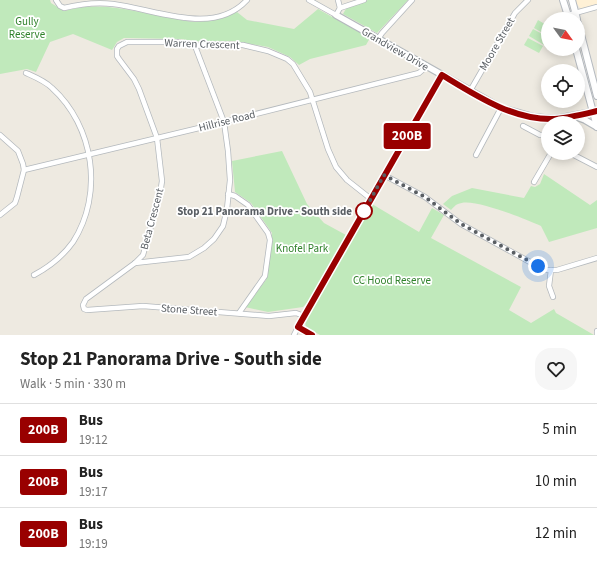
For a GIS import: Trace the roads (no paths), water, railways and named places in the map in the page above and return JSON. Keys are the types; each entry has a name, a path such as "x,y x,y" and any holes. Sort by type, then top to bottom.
{"main road":[{"path":"563,0 567,12"},
{"path":"572,0 575,12"},
{"path":"585,50 597,96"},
{"path":"578,56 595,111 597,127"}],"street":[{"path":"56,0 60,6 64,8 89,3 105,2 194,19 224,16 241,7 247,0"},
{"name":"Grandview Drive","path":"309,0 501,108 541,118"},
{"path":"338,0 340,8"},
{"path":"336,15 340,8 364,0"},
{"path":"378,39 382,32 412,0"},
{"name":"Moore Street","path":"470,91 515,13 528,0"},
{"path":"585,12 597,7"},
{"name":"Warren Crescent","path":"117,49 119,46 127,42 176,42 195,46 216,44 243,45 287,59 310,92 322,132 336,167 347,180 371,199"},
{"path":"135,263 189,257 204,248 214,239 223,226 227,209 230,180 224,122 195,46"},
{"name":"Beta Crescent","path":"86,299 135,263 143,255 160,194 162,181 157,138 139,89 134,79 117,56 117,49"},
{"name":"Hillrise Road","path":"24,170 224,122 418,73 426,66"},
{"path":"26,73 51,87 67,104 83,134 89,155 92,175 90,194 81,229 62,255 34,275"},
{"path":"294,335 442,75"},
{"path":"476,155 501,108"},
{"name":"Grandview Drive","path":"572,116 595,111"},
{"path":"585,120 597,127"},
{"path":"524,126 541,135"},
{"path":"0,136 18,151 24,164 18,197 15,203 0,215"},
{"path":"534,182 547,160"},
{"path":"584,160 597,167"},
{"path":"384,175 425,197 461,224 546,270 597,258"},
{"path":"228,194 235,196 248,205 268,232 270,240 264,276 238,313"},
{"path":"551,270 549,286 553,297"},
{"name":"Stone Street","path":"86,299 83,305 84,309 87,310 143,306 269,316 296,313 304,316"},
{"path":"298,327 312,335"},
{"path":"596,335 597,331"}],"place":[{"name":"Stop 21 Panorama Drive - South side","path":"364,211"}],"park label":[{"name":"Gully Reserve","path":"27,27"},
{"name":"Knofel Park","path":"302,248"},
{"name":"CC Hood Reserve","path":"392,280"}]}
